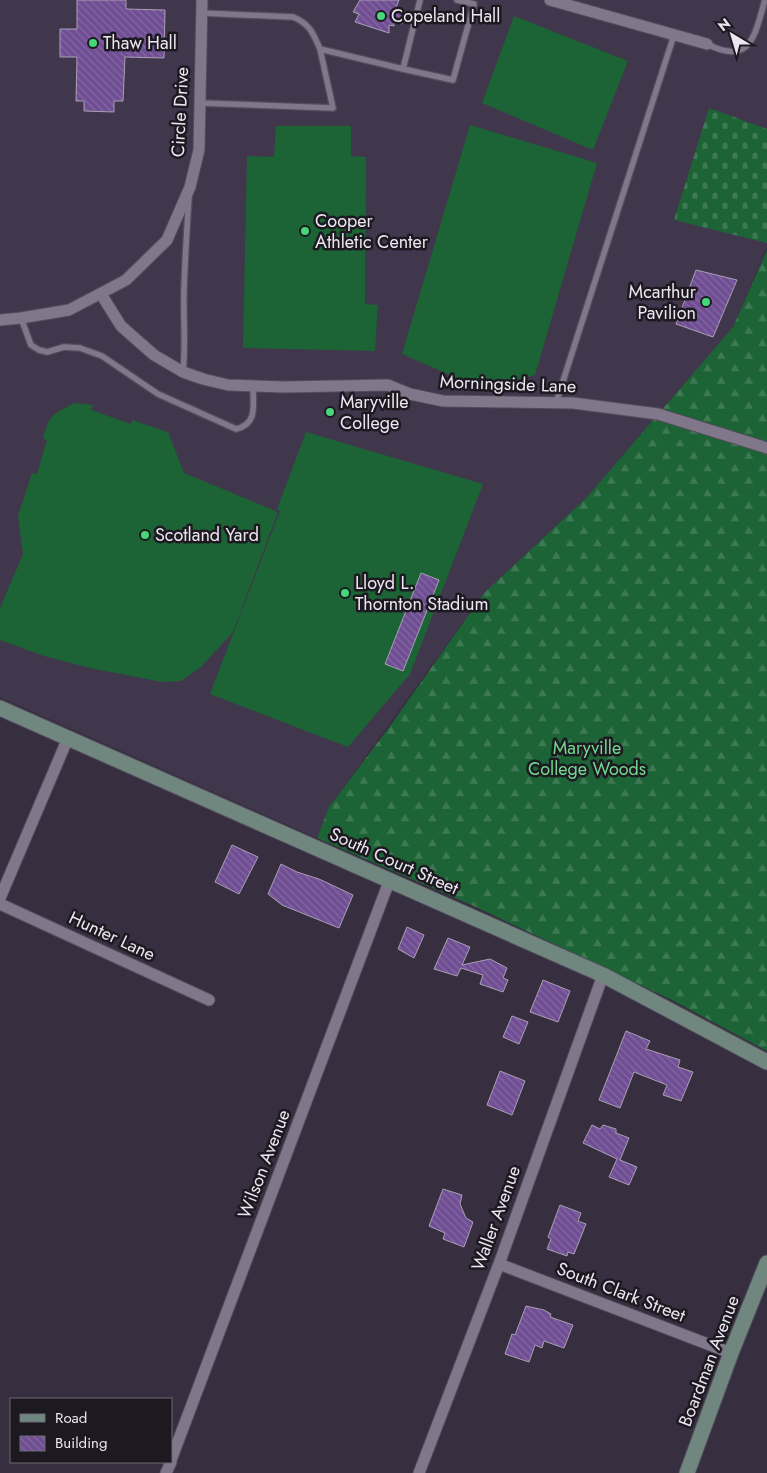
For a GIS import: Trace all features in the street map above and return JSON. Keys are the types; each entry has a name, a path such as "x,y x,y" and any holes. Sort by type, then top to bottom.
{"street":[{"name":"Circle Drive","path":"0,320 69,310 126,280 167,240 190,187 200,150 202,0"},
{"path":"550,0 707,44"},
{"name":"Morningside Lane","path":"101,294 121,326 154,355 183,372 228,385 284,387 388,385 410,394 443,401 573,403 658,414 767,448"},
{"name":"South Court Street","path":"0,708 390,879 603,975 767,1062"},
{"path":"0,898 68,738"},
{"name":"Wilson Avenue","path":"172,1458 390,879"},
{"name":"Hunter Lane","path":"0,904 209,1000"},
{"name":"Waller Avenue","path":"420,1473 603,975"},
{"name":"Boardman Avenue","path":"687,1473 731,1353 767,1263"},
{"name":"South Clark Street","path":"498,1264 731,1353"}],"lane":[{"path":"403,69 420,0"},
{"path":"320,49 453,80 474,4 457,0"},
{"path":"707,44 717,49 740,50 750,43 766,0"},
{"path":"200,104 333,108 320,49 313,33 305,22 294,17 201,13"},
{"path":"556,403 674,35"},
{"path":"183,372 185,348 185,246 190,187"},
{"path":"21,318 31,345 39,350 47,352 64,347 80,348 102,356 158,394 236,428 245,426 252,418 254,411 253,386"}],"shaded area":[{"name":"Maryville College","path":"0,0 767,0 767,247 733,327 587,497 484,593 329,807 317,838 0,697"}],"green space":[{"path":"514,16 628,61 593,150 482,103"},
{"path":"709,108 767,129 767,243 674,220"},
{"path":"470,125 597,163 535,375 475,386 402,354"},
{"name":"Cooper Athletic Center","path":"276,126 351,126 351,156 366,157 365,304 378,305 375,351 243,348 247,156 274,157"},
{"name":"Maryville College Woods","path":"767,250 767,1051 674,1001 476,907 317,838 329,807 393,722 484,593 587,497 733,327"},
{"name":"Scotland Yard","path":"75,403 93,405 91,410 131,424 132,420 168,432 184,473 278,512 233,632 201,667 181,681 162,682 90,668 44,656 0,640 0,608 23,554 18,516 32,473 37,474 47,440 43,439 47,424 57,413"},
{"name":"Lloyd L. Thornton Stadium","path":"306,432 483,484 410,674 348,747 210,694 280,511 277,509"}],"building":[{"name":"Thaw Hall","path":"77,0 126,0 126,9 165,10 164,58 125,57 123,101 114,101 114,112 84,111 84,101 76,101 77,57 60,57 60,29 77,29"},
{"name":"Copeland Hall","path":"360,0 399,0 396,8 405,12 402,24 394,21 394,26 389,25 389,33 355,22 359,14 353,12"},
{"name":"Mcarthur Pavilion","path":"696,270 737,280 713,337 676,324"},
{"path":"421,573 439,580 403,671 385,664"},
{"path":"232,845 258,857 239,894 215,882"},
{"path":"281,864 353,895 339,928 282,905 268,894"},
{"path":"407,927 424,935 414,958 398,949"},
{"path":"448,938 470,947 462,965 490,959 507,968 503,978 508,980 503,992 480,984 483,975 461,968 457,976 434,969"},
{"path":"543,980 570,991 558,1022 530,1012"},
{"path":"512,1016 528,1022 519,1044 503,1037"},
{"path":"626,1031 650,1041 646,1049 680,1060 678,1067 693,1072 681,1101 663,1095 667,1085 634,1072 620,1108 599,1100"},
{"path":"500,1071 525,1081 512,1115 487,1105"},
{"path":"592,1125 600,1129 603,1125 616,1129 616,1133 629,1138 620,1160 637,1167 629,1185 609,1177 617,1159 583,1143"},
{"path":"443,1189 462,1195 460,1204 466,1218 473,1222 464,1247 443,1239 445,1233 429,1226"},
{"path":"560,1205 581,1213 578,1221 586,1224 574,1254 568,1252 567,1256 547,1249 551,1239 548,1237"},
{"path":"526,1306 544,1310 551,1314 550,1317 573,1325 564,1348 544,1341 542,1348 535,1345 529,1362 505,1354 512,1334 515,1335"}],"place":[{"name":"Copeland Hall","path":"381,16"},
{"name":"Thaw Hall","path":"93,43"},
{"name":"Cooper Athletic Center","path":"305,231"},
{"name":"Mcarthur Pavilion","path":"706,302"},
{"name":"Maryville College","path":"330,412"},
{"name":"Scotland Yard","path":"145,535"},
{"name":"Lloyd L. Thornton Stadium","path":"345,593"}]}
